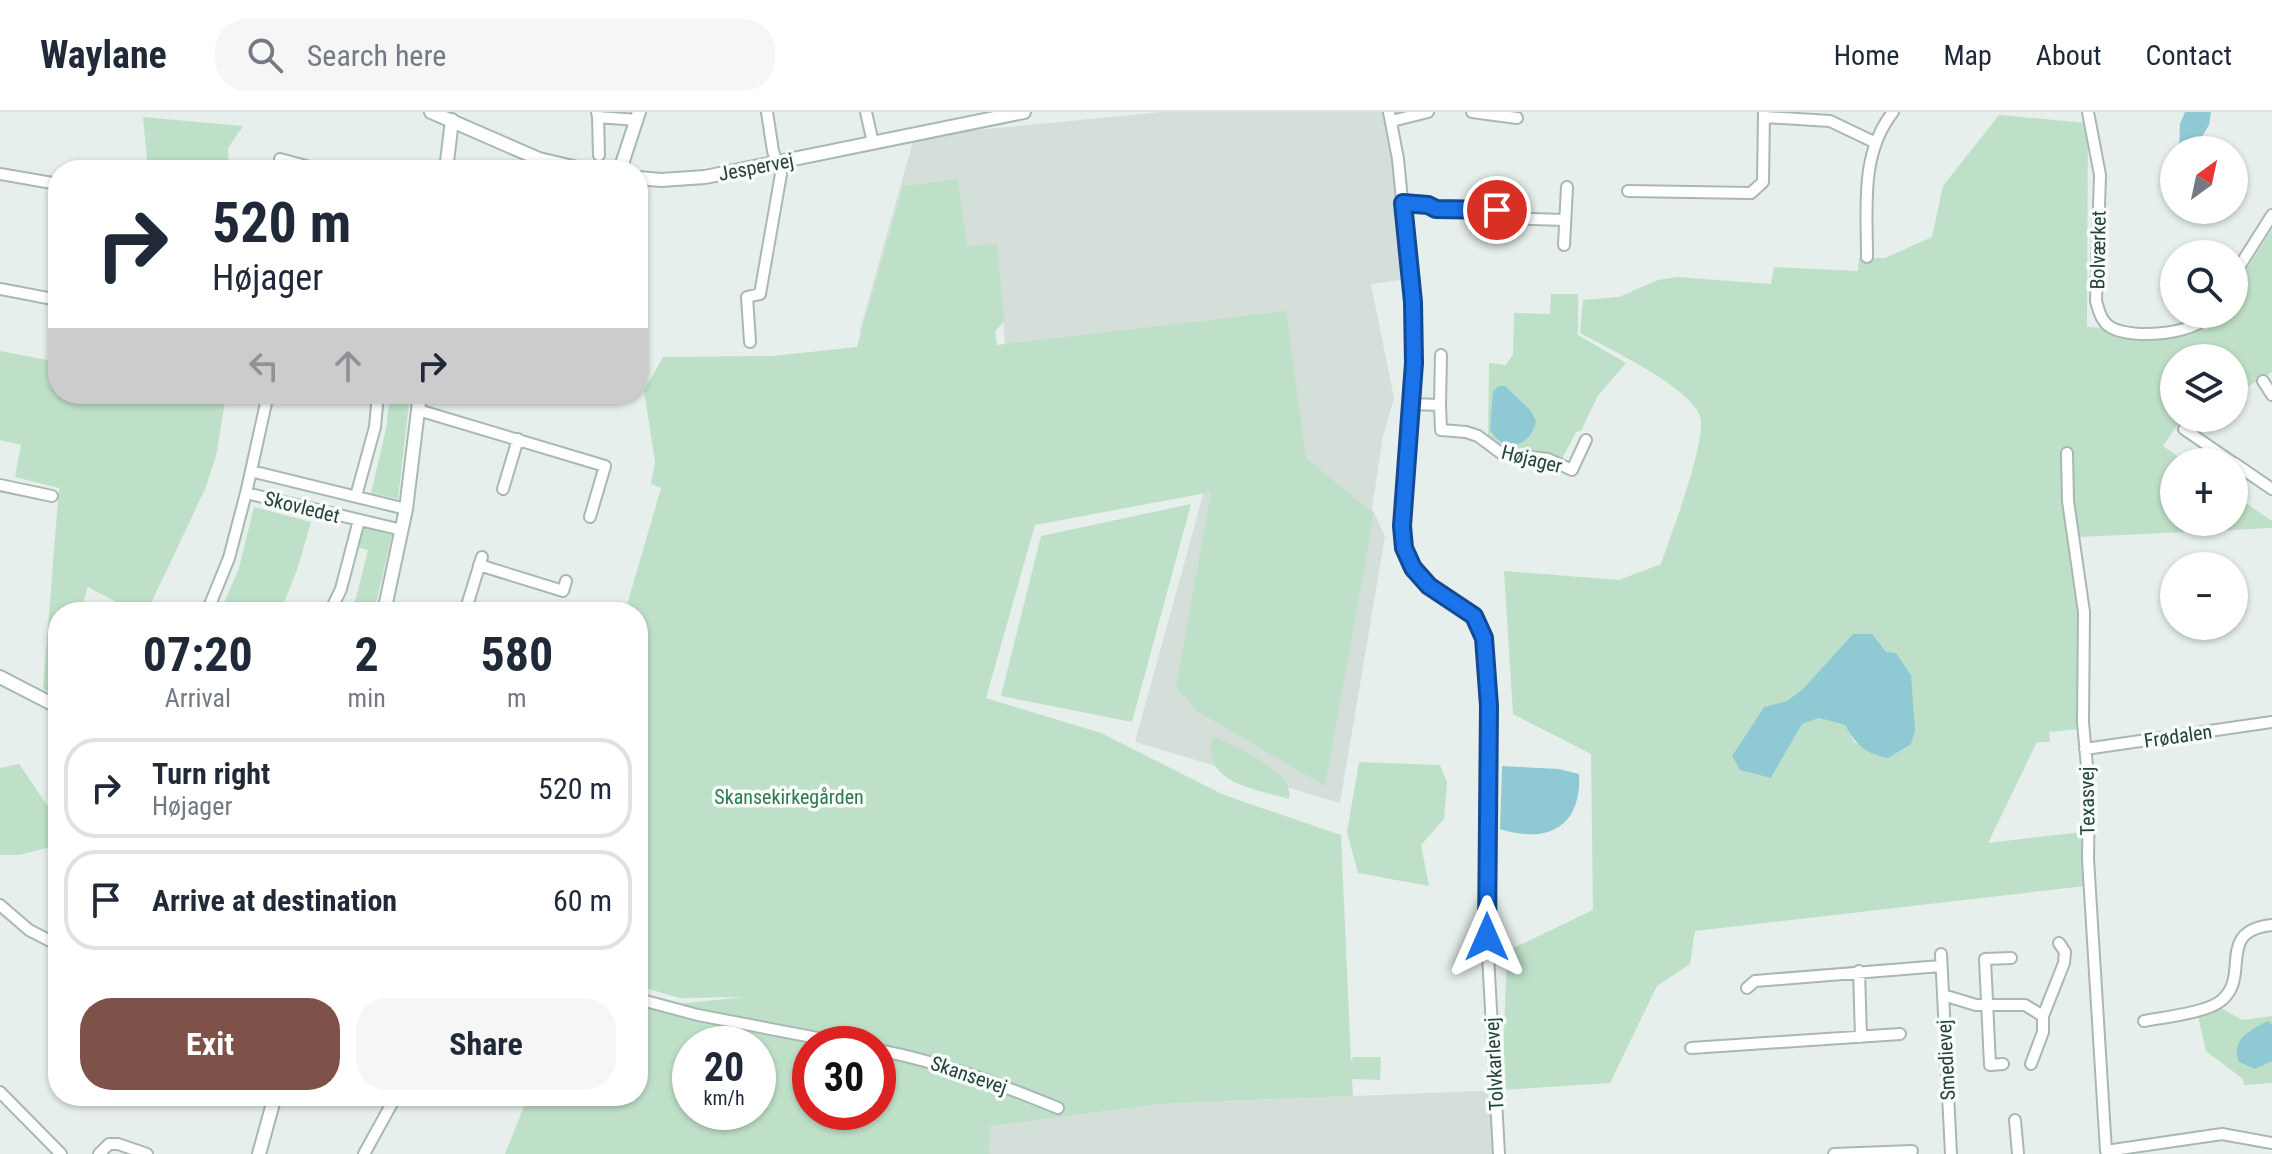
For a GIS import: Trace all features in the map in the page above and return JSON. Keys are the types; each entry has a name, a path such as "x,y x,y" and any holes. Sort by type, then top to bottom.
{"street":[{"path":"431,112 452,116 543,160"},
{"path":"750,342 747,297 760,294 781,174 773,151 767,112"},
{"path":"866,112 873,143"},
{"name":"Jespervej","path":"648,179 705,177 1024,112"},
{"path":"1428,112 1390,117 1403,203 1414,322 1411,404 1440,405 1441,355"},
{"path":"1475,112 1517,118"},
{"path":"1867,257 1868,168 1874,142 1893,112"},
{"name":"Bolværket","path":"2088,112 2100,175 2096,301 2100,315 2113,329 2132,332 2171,332 2193,328"},
{"path":"599,155 598,114 638,116 623,160"},
{"path":"1628,191 1756,191 1763,182 1764,114 1830,121 1874,142"},
{"path":"447,160 452,116"},
{"path":"0,174 48,182"},
{"path":"1564,245 1567,187"},
{"path":"1403,203 1428,205 1436,209 1497,210 1502,218 1565,220"},
{"path":"2248,253 2272,215"},
{"path":"0,289 48,298"},
{"path":"2263,381 2272,395"},
{"name":"Skovledet","path":"211,602 229,558 266,404"},
{"name":"Skovledet","path":"356,496 375,427 377,404"},
{"path":"386,602 406,509 419,404"},
{"name":"Tolvkarlevej","path":"1411,404 1402,526 1404,548 1413,568 1429,586 1474,616 1484,638 1489,706 1487,937 1499,1154"},
{"name":"Højager","path":"1440,405 1441,430 1478,436 1502,454 1548,459 1572,470 1586,440"},
{"path":"418,410 605,466 590,517"},
{"path":"2188,432 2212,448"},
{"path":"503,489 518,439"},
{"name":"Texasvej","path":"2067,453 2068,501 2084,612 2088,859 2106,1151 2222,1134 2272,1143"},
{"name":"Skovledet","path":"251,471 406,509"},
{"path":"2248,472 2272,489"},
{"path":"0,485 52,496"},
{"name":"Skovledet","path":"246,493 402,530"},
{"name":"Skovledet","path":"335,602 359,520"},
{"path":"468,602 480,561 563,591 566,581"},
{"path":"0,677 48,702"},
{"name":"Frødalen","path":"2085,749 2272,722"},
{"path":"0,905 29,930 48,940"},
{"path":"2144,1021 2212,1006 2222,1000 2233,983 2237,946 2256,927 2272,925"},
{"path":"2031,1064 2043,1032 2043,1016 2064,963 2065,952 2059,943"},
{"name":"Smedievej","path":"1941,954 1951,1154"},
{"path":"2003,1064 1990,1065 1985,959 2011,958"},
{"path":"1747,988 1755,981 1941,966"},
{"path":"1859,971 1861,1037"},
{"path":"1943,995 1987,1006 2025,1005 2043,1016"},
{"path":"648,1002 792,1033"},
{"path":"1691,1048 1900,1034"},
{"name":"Skansevej","path":"896,1054 929,1060 1058,1108"},
{"path":"0,1092 61,1154"},
{"path":"259,1154 272,1106"},
{"path":"364,1154 390,1106"},
{"path":"2015,1120 2018,1154"},
{"path":"99,1154 109,1144 118,1144 147,1154"},
{"path":"1834,1154 1912,1151"}],"shaded area":[{"path":"1162,112 1385,112 1392,140 1407,279 1371,284 1394,398 1383,436 1372,508 1385,536 1340,803 1135,742 1207,480 1017,500 1003,319 859,334 913,141 956,132"},
{"path":"1502,1090 1505,1154 989,1154 989,1126 1160,1104"}],"green space":[{"path":"1999,115 2088,123 2087,327 2138,330 2248,328 2248,267 2272,229 2272,372 2248,387 2248,344 2160,344 2160,432 2172,432 2163,446 2166,448 2160,448 2160,533 2078,537 2080,729 2049,732 2050,742 2037,742 1988,843 2082,832 2085,886 1695,931 1690,964 1657,986 1610,1083 1502,1090 1507,951 1593,910 1591,754 1513,714 1504,571 1619,580 1661,564 1694,466 1701,428 1700,416 1681,393 1647,369 1580,333 1583,300 1619,297 1658,280 1677,277 1771,284 1774,267 1858,271 1859,258 1885,258 1932,237 1943,186","holes":["1803,689 1888,758 1854,742 1845,725 1819,718 1802,724 1771,778 1732,756 1764,707 1787,701"]},
{"path":"143,117 243,126 228,148 229,160 147,160"},
{"name":"Skansekirkegården","path":"958,179 967,246 997,244 1004,321 995,332 997,345 1286,311 1306,458 1374,514 1325,786 1197,711 1176,687 1211,492 1035,525 986,698 1101,733 1224,795 1341,835 1351,1062 1353,1057 1381,1057 1380,1080 1352,1079 1353,1096 1160,1104 990,1126 989,1154 505,1154 524,1106 648,1106 648,1007 744,997 680,998 648,989 648,602 628,602 661,488 651,484 655,462 646,404 648,384 663,357 773,356 857,347 903,186"},
{"path":"1551,294 1578,294 1578,335 1626,363 1597,397 1581,431 1576,432 1561,461 1502,451 1488,441 1489,363 1506,365 1513,354 1514,313 1550,314"},
{"path":"0,351 48,360 48,404 224,404 217,452 206,487 152,602 116,602 88,587 83,602 50,602 59,488 15,477 21,445 0,440"},
{"path":"389,404 409,404 398,499 371,493"},
{"path":"1191,504 1132,722 1001,696 1041,536"},
{"path":"2248,505 2272,521 2272,528 2248,529"},
{"path":"254,507 311,522 284,602 224,602 239,568"},
{"path":"362,527 392,535 376,602 354,602 368,550 357,547"},
{"path":"48,626 48,692 43,689"},
{"path":"1216,737 1274,770 1283,779 1289,799 1248,787 1224,775 1211,754 1212,739"},
{"path":"1359,762 1440,765 1447,782 1444,819 1421,845 1429,886 1358,873 1347,832"},
{"path":"19,764 48,806 48,848 19,855 0,855 0,768"},
{"path":"2221,1008 2242,1020 2272,1016 2272,1083 2244,1085 2243,1079 2206,1051 2198,1016"}],"water":[{"path":"2185,112 2211,112 2209,125 2202,136 2180,136"},
{"path":"1505,386 1531,411 1536,421 1528,438 1510,447 1490,430 1493,391"},
{"path":"1853,634 1872,634 1886,652 1896,653 1911,675 1915,731 1911,744 1888,758 1880,756 1862,747 1845,725 1819,718 1802,724 1771,778 1740,770 1732,756 1764,707 1787,701 1803,689"},
{"path":"1502,766 1559,769 1579,774 1574,807 1567,819 1546,832 1532,834 1500,829"},
{"path":"2268,1021 2272,1024 2272,1061 2255,1069 2239,1062 2239,1042"}],"route":[{"path":"1487,937 1489,706 1484,638 1474,616 1429,586 1413,568 1404,548 1402,526 1414,363 1414,322 1403,203 1428,205 1436,209 1497,210"}]}
